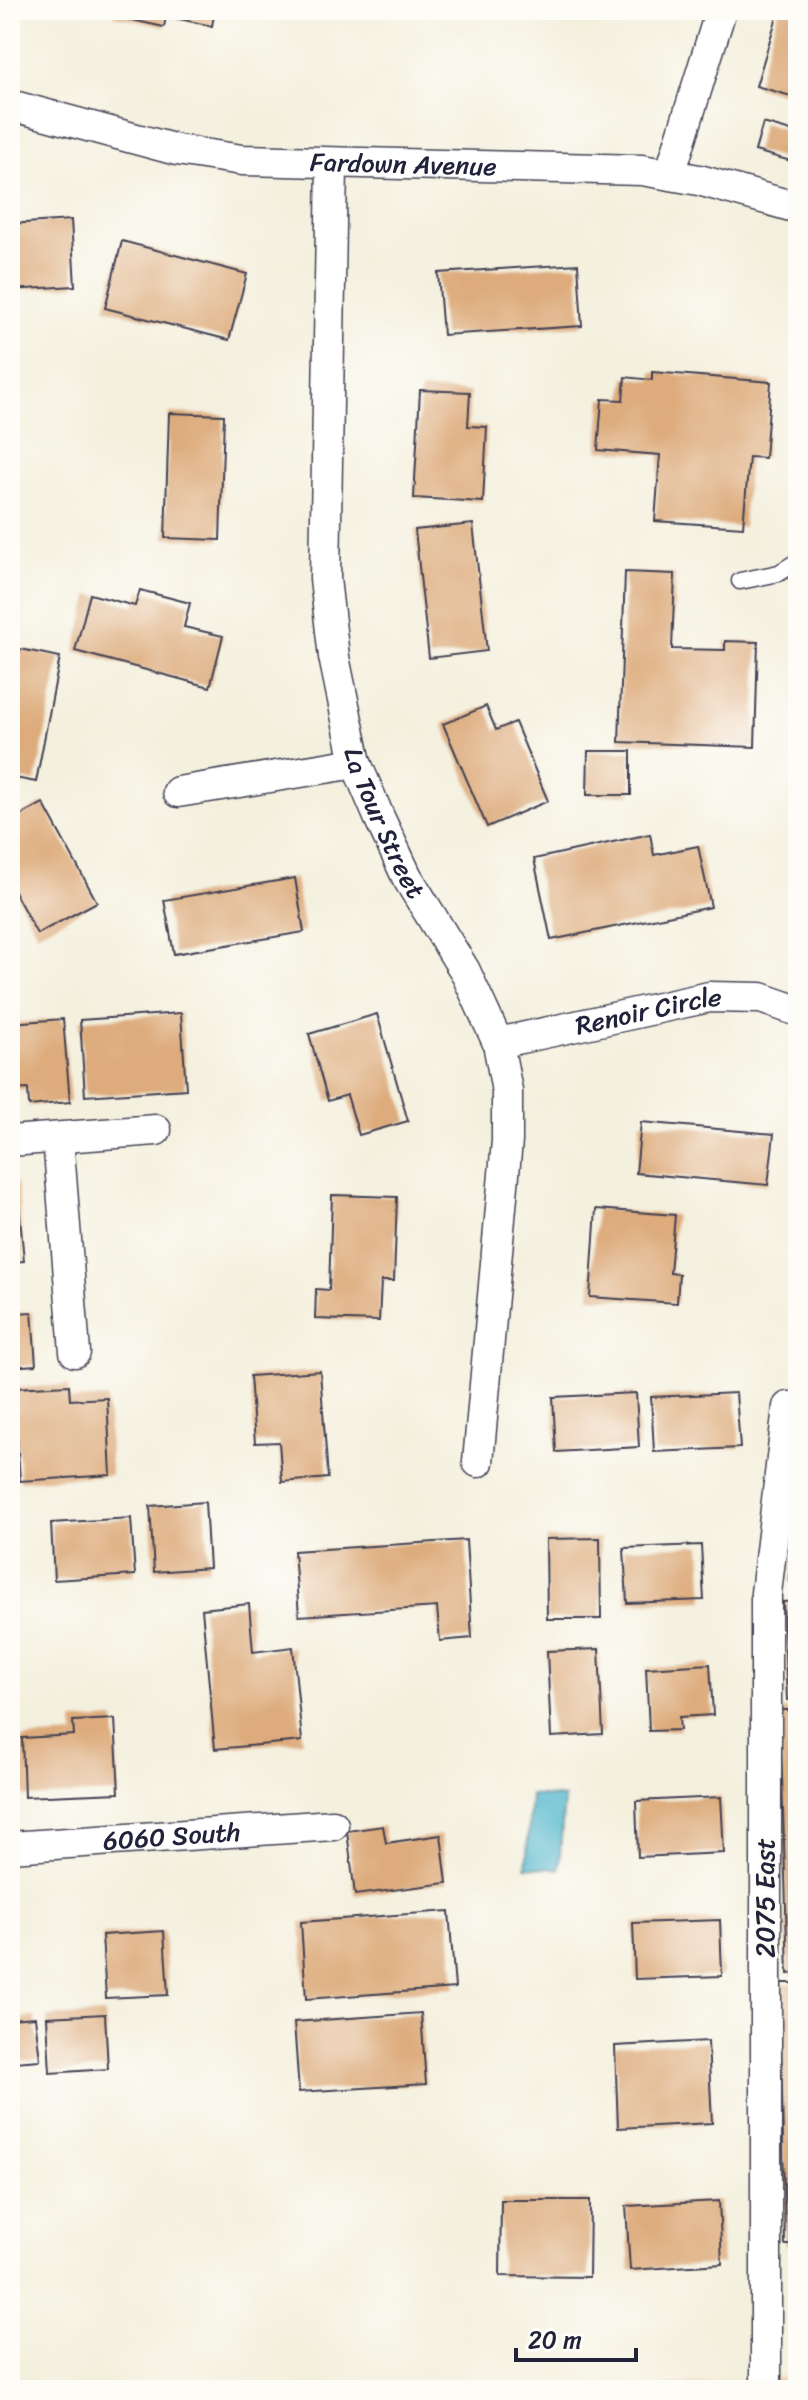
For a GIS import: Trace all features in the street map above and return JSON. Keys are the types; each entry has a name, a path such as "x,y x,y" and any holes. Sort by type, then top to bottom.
{"street":[{"path":"670,174 721,10"},
{"name":"Fardown Avenue","path":"10,105 177,150 242,160 615,169 670,174 798,208"},
{"name":"La Tour Street","path":"332,164 325,579 334,657 356,763 407,877 465,971 498,1043 507,1091 507,1141 478,1462"},
{"path":"178,792 356,763"},
{"name":"Renoir Circle","path":"498,1043 709,997 761,998 798,1011"},
{"path":"10,1141 156,1130"},
{"path":"58,1138 75,1352"},
{"name":"2075 East","path":"766,2390 766,1593 788,1407"},
{"name":"6060 South","path":"10,1847 333,1825"}],"lane":[{"path":"740,581 779,573 798,561"}],"shaded area":[{"path":"788,2377 788,2390 593,2390"}],"water":[{"path":"531,1795 564,1798 559,1869 526,1867"}],"building":[{"path":"116,10 215,10 212,26 166,16 164,27 114,16"},
{"path":"779,10 798,10 798,98 756,86"},
{"path":"763,123 798,133 798,163 755,151"},
{"path":"71,220 75,286 10,290 10,224"},
{"path":"122,241 247,274 229,340 105,308"},
{"path":"578,264 582,326 443,335 438,273"},
{"path":"652,372 771,382 765,458 749,457 743,527 655,521 660,455 598,450 602,399 623,400 625,377 652,380"},
{"path":"420,390 470,392 468,426 487,427 483,502 414,498"},
{"path":"169,413 224,415 220,540 165,538"},
{"path":"473,524 487,651 429,658 415,530"},
{"path":"625,572 675,574 672,649 725,650 725,641 758,642 755,747 619,742"},
{"path":"140,590 190,603 184,627 223,636 210,687 75,651 90,594 135,606"},
{"path":"10,647 60,657 36,782 10,777"},
{"path":"486,706 496,730 515,722 548,801 487,827 443,724"},
{"path":"588,751 631,751 631,795 587,795"},
{"path":"43,803 97,902 37,934 10,884 10,821"},
{"path":"650,834 654,855 698,846 711,907 551,940 534,859"},
{"path":"295,878 304,932 174,954 164,900"},
{"path":"181,1013 186,1089 85,1096 80,1020"},
{"path":"377,1014 408,1121 359,1135 347,1095 328,1101 309,1034"},
{"path":"63,1019 70,1102 29,1106 28,1089 10,1090 10,1023"},
{"path":"641,1122 774,1134 768,1185 636,1173"},
{"path":"10,1183 17,1183 24,1261 10,1262"},
{"path":"332,1195 397,1197 394,1281 381,1281 379,1321 315,1319 316,1289 329,1290"},
{"path":"596,1209 675,1215 670,1273 679,1274 677,1303 590,1297"},
{"path":"10,1274 14,1274 16,1313 32,1312 36,1365 10,1367"},
{"path":"320,1371 328,1478 282,1482 279,1442 255,1443 250,1376"},
{"path":"69,1385 70,1400 107,1398 111,1475 20,1481 14,1388"},
{"path":"636,1393 639,1447 556,1452 553,1397"},
{"path":"736,1393 740,1448 654,1452 651,1397"},
{"path":"205,1502 209,1568 154,1572 150,1506"},
{"path":"798,1514 798,1583 789,1582"},
{"path":"131,1518 135,1575 54,1580 51,1523"},
{"path":"600,1538 601,1619 547,1619 546,1539"},
{"path":"466,1540 472,1638 440,1641 437,1607 299,1616 294,1551"},
{"path":"701,1545 704,1600 627,1603 624,1548"},
{"path":"798,1601 798,1700 787,1700 783,1602"},
{"path":"249,1604 253,1652 293,1647 302,1741 215,1749 202,1609"},
{"path":"599,1649 603,1734 551,1737 547,1651"},
{"path":"710,1664 713,1715 679,1717 680,1730 649,1731 646,1668"},
{"path":"780,1710 798,1710 798,1973 788,1974"},
{"path":"115,1719 119,1793 24,1797 22,1738 74,1735 73,1721"},
{"path":"721,1797 724,1853 638,1857 636,1801"},
{"path":"383,1826 386,1843 441,1835 447,1883 355,1895 347,1831"},
{"path":"449,1911 455,1988 306,1999 301,1922"},
{"path":"720,1920 722,1976 635,1979 633,1923"},
{"path":"164,1931 168,1995 106,1998 102,1935"},
{"path":"780,1983 798,1983 798,2245 785,2245"},
{"path":"421,2013 426,2084 299,2092 294,2022"},
{"path":"105,2014 108,2069 50,2073 47,2017"},
{"path":"35,2017 40,2060 14,2062 10,2019"},
{"path":"708,2041 712,2123 618,2128 615,2046"},
{"path":"501,2200 590,2200 589,2277 500,2276"},
{"path":"719,2201 722,2264 630,2270 626,2206"}]}
